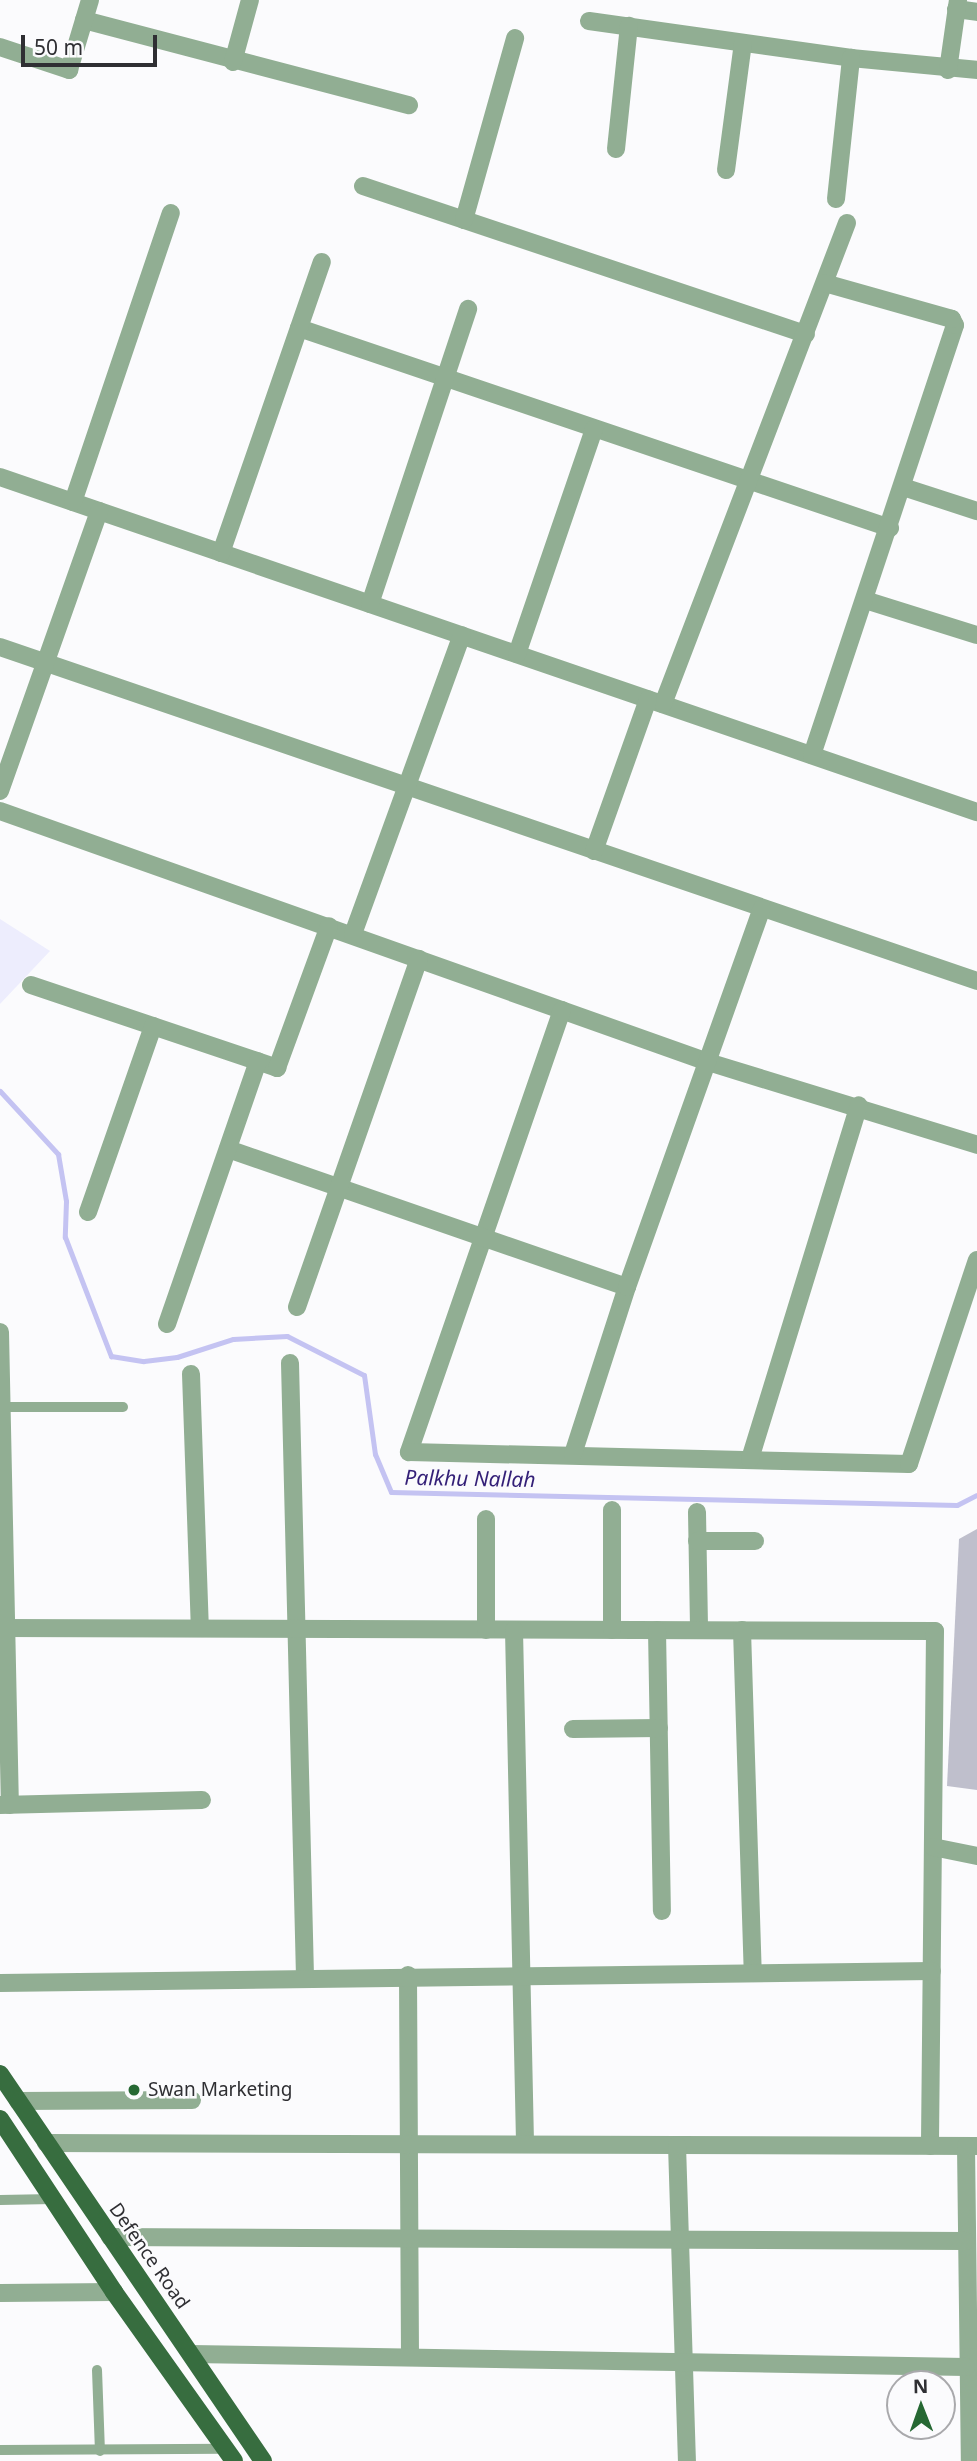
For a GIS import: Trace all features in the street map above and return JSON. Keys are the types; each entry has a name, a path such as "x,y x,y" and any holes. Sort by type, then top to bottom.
{"main road":[{"name":"Defence Road","path":"0,2074 263,2461"},
{"path":"0,2119 114,2292 231,2457 252,2445"},
{"path":"13,2138 34,2124"}],"street":[{"path":"0,47 69,70 90,0"},
{"path":"233,62 250,0"},
{"path":"948,70 957,5 977,12"},
{"path":"84,20 233,62 409,106"},
{"path":"589,21 851,58 948,70 977,70"},
{"path":"616,149 629,26"},
{"path":"464,220 515,38"},
{"path":"726,170 743,43"},
{"path":"836,199 851,58"},
{"path":"363,186 806,334"},
{"path":"73,502 171,213"},
{"path":"594,851 749,480 847,223"},
{"path":"221,553 322,262"},
{"path":"812,755 890,528 955,325 952,319 825,283"},
{"path":"370,604 468,309"},
{"path":"299,328 890,528"},
{"path":"517,654 594,429"},
{"path":"0,477 977,812"},
{"path":"903,487 977,511"},
{"path":"0,791 48,663 99,511"},
{"path":"865,600 977,635"},
{"path":"353,934 462,635"},
{"path":"0,647 977,981"},
{"path":"0,811 708,1062 859,1105 977,1145"},
{"path":"573,1454 627,1286 762,908"},
{"path":"31,985 277,1068 329,926"},
{"path":"297,1307 419,959"},
{"path":"562,1010 409,1452 909,1464 977,1260"},
{"path":"88,1212 153,1026"},
{"path":"167,1324 258,1061"},
{"path":"750,1459 859,1105"},
{"path":"228,1149 627,1286"},
{"path":"0,1332 5,1805 202,1800"},
{"path":"290,1363 294,1629 305,1976"},
{"path":"191,1374 200,1628"},
{"path":"612,1510 612,1630"},
{"path":"697,1512 698,1630"},
{"path":"486,1519 486,1630"},
{"path":"697,1541 755,1541"},
{"path":"3,1628 935,1631 930,2146"},
{"path":"514,1630 519,1974 525,2144"},
{"path":"657,1630 662,1911"},
{"path":"742,1630 752,1973"},
{"path":"572,1729 659,1728"},
{"path":"933,1847 977,1856"},
{"path":"0,1983 305,1976 932,1971"},
{"path":"408,1975 410,2356"},
{"path":"18,2101 192,2100"},
{"path":"46,2143 409,2147 525,2144 971,2146 966,2241 972,2290 966,2367 970,2461"},
{"path":"677,2145 687,2461"},
{"path":"110,2237 409,2241 966,2241"},
{"path":"0,2293 114,2292"},
{"path":"191,2354 966,2367"}],"lane":[{"path":"1,1407 123,1407"},
{"path":"0,2200 53,2199"},
{"path":"97,2370 100,2451"},
{"path":"0,2450 49,2456 100,2451 231,2457"}],"shaded area":[{"path":"0,919 50,951 0,1004"}],"building":[{"path":"977,1529 977,1790 947,1786 959,1539"}],"waterway":[{"name":"Palkhu Nallah","path":"0,1091 58,1154 66,1201 65,1237 111,1356 144,1361 177,1357 233,1339 287,1336 364,1375 375,1454 391,1492 957,1505 977,1495"}],"place":[{"name":"Swan Marketing","path":"134,2090"}]}
